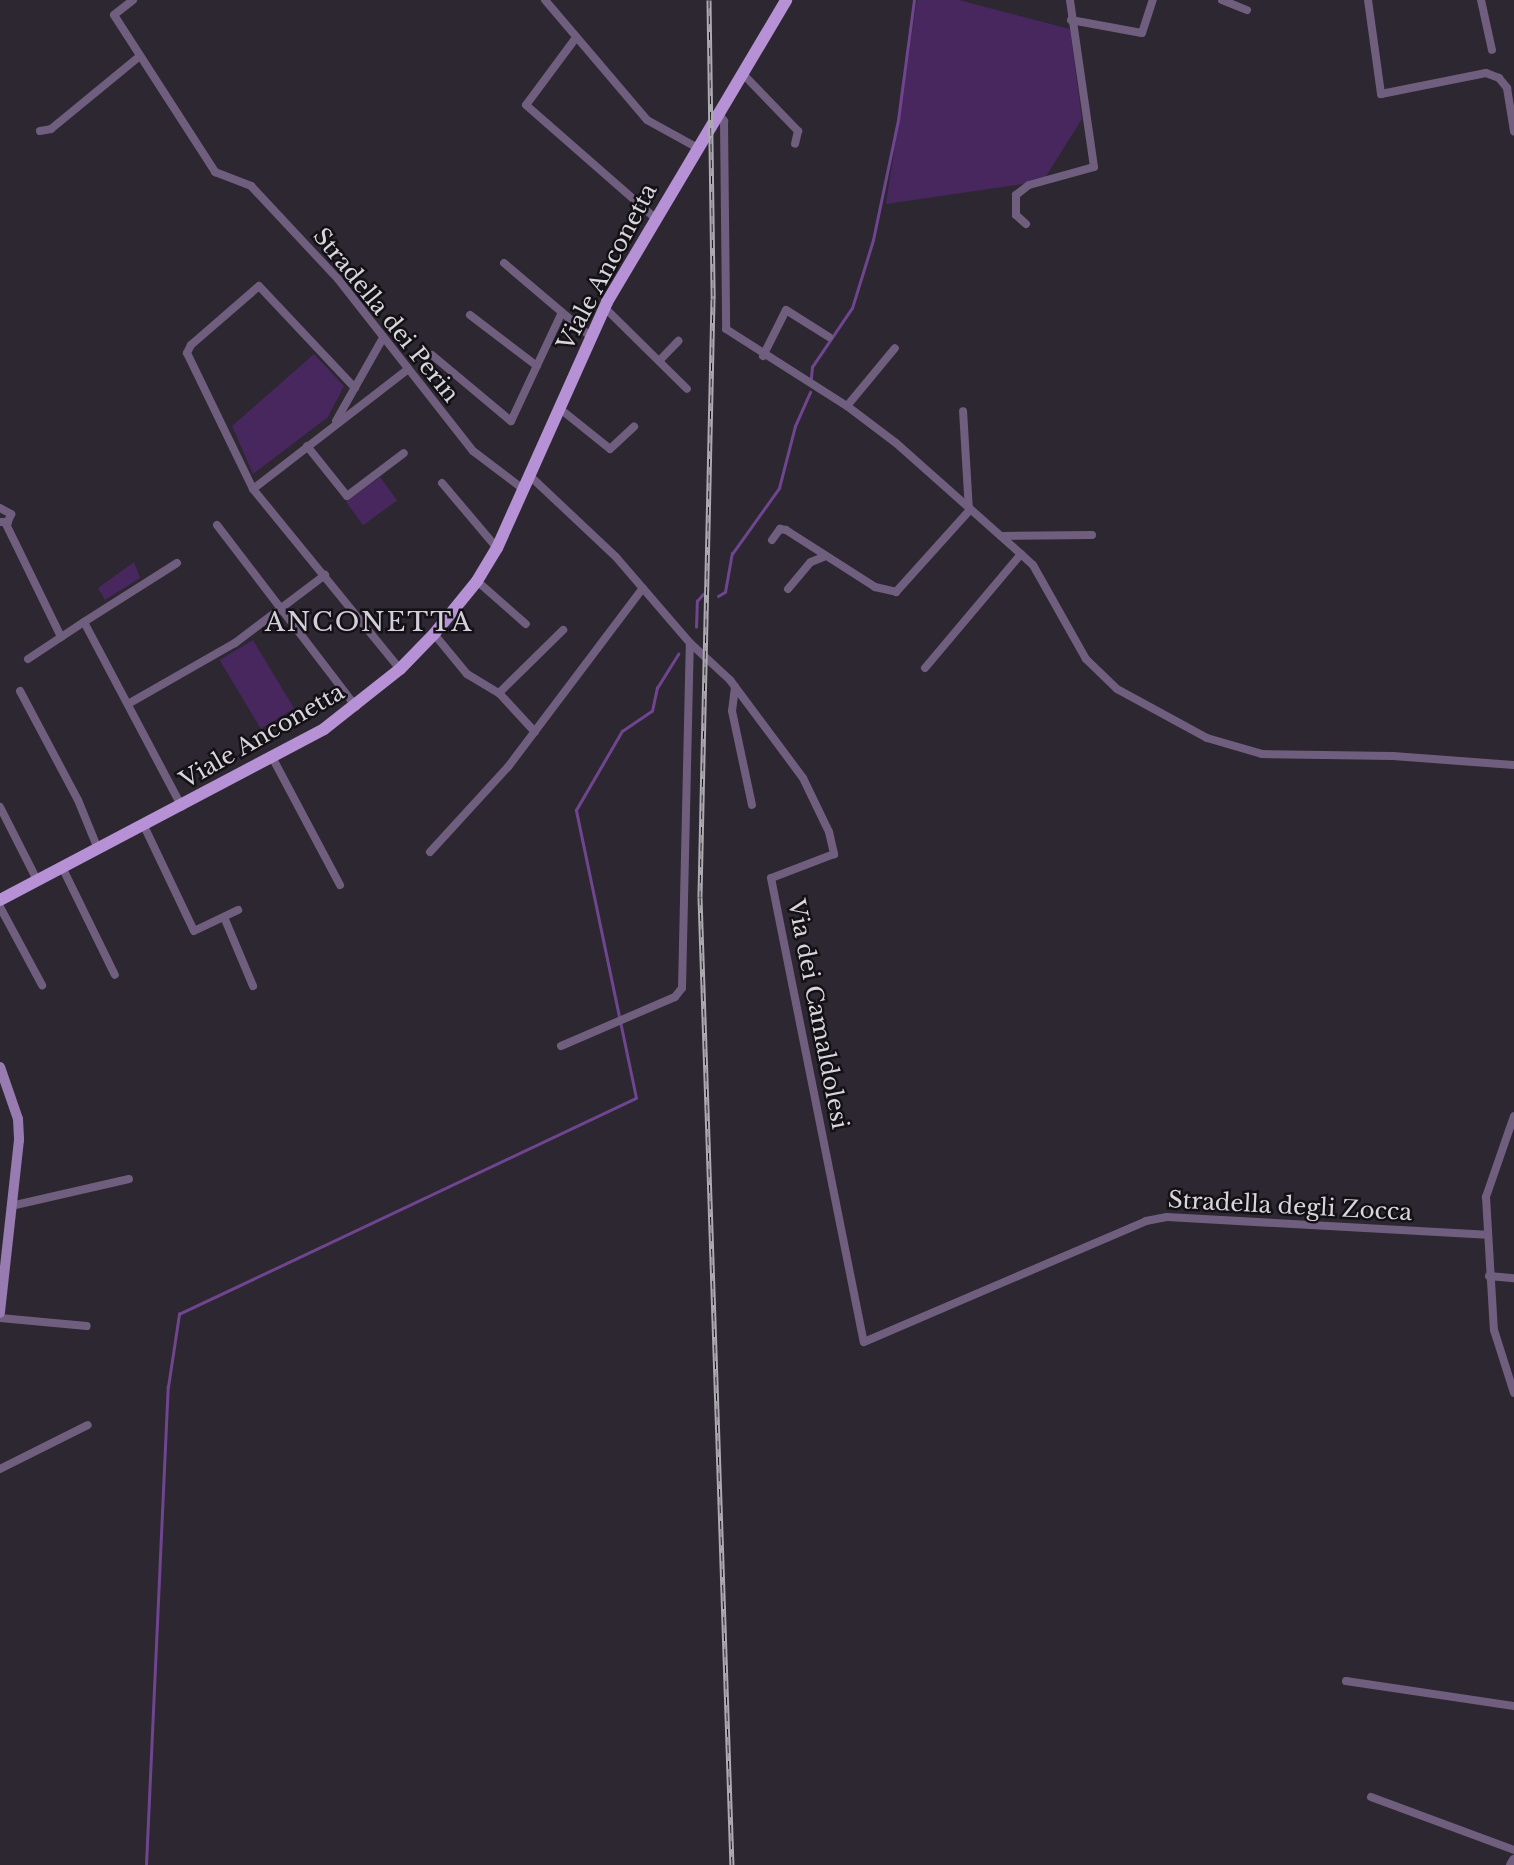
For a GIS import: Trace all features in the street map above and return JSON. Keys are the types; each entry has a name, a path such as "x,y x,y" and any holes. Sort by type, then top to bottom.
{"main road":[{"name":"Viale Anconetta","path":"0,900 182,807 356,708 400,670 434,635 477,581 497,548 604,308 654,217 786,0"},
{"path":"0,1067 18,1119 19,1140 0,1316"}],"street":[{"name":"Stradella dei Perin","path":"133,0 114,15 215,172 251,186 338,279 473,451 523,489"},
{"path":"545,0 575,39 647,120 696,148"},
{"path":"1026,224 1016,215 1016,195 1030,185 1094,167 1070,0"},
{"path":"1071,20 1142,33 1153,0"},
{"path":"1222,0 1247,10"},
{"path":"1368,0 1381,94 1486,73 1499,78 1507,88 1514,131"},
{"path":"1481,0 1492,50"},
{"path":"575,39 526,105 654,217"},
{"path":"40,131 51,129 140,56"},
{"path":"742,73 798,131 795,144"},
{"path":"718,112 724,120 726,328 763,356 847,406 896,443 969,511 1033,565 1094,670 1117,689 1208,738 1262,754 1393,756 1514,765"},
{"path":"504,264 590,337"},
{"path":"355,388 259,286 191,345 190,362 253,489 400,670"},
{"path":"604,308 687,388"},
{"path":"763,356 786,310 829,337"},
{"path":"432,355 511,421 562,312"},
{"path":"470,316 537,366"},
{"path":"334,425 383,338"},
{"path":"659,362 678,341"},
{"path":"847,406 895,348"},
{"path":"253,489 407,370"},
{"path":"559,408 610,449 634,427"},
{"path":"772,540 780,529 786,530 875,587 896,592 969,511 964,411"},
{"path":"307,446 347,496 404,453"},
{"name":"Via dei Camaldolesi","path":"530,476 643,588 690,643 735,687 803,778 829,832 834,854 771,878 864,1342"},
{"path":"442,484 497,548"},
{"path":"0,508 11,514 2,522 61,637"},
{"path":"217,525 356,708"},
{"path":"1001,536 1092,535"},
{"path":"925,668 1021,554"},
{"path":"788,589 811,562 826,556"},
{"path":"28,659 177,563"},
{"path":"128,704 282,610 325,575"},
{"path":"477,581 526,624"},
{"path":"430,852 535,732 643,588"},
{"path":"85,622 182,807"},
{"path":"499,693 563,630"},
{"path":"434,635 467,674 499,693 535,732"},
{"path":"561,1046 675,997 682,988 690,643"},
{"path":"735,687 732,711 752,805"},
{"path":"20,691 78,800 98,849"},
{"path":"272,757 340,885"},
{"path":"0,807 37,880"},
{"path":"144,826 194,931 238,909"},
{"path":"62,867 115,975"},
{"path":"0,907 42,985"},
{"path":"224,917 253,986"},
{"path":"1514,1116 1486,1197 1489,1276 1500,1359 1514,1393"},
{"path":"10,1206 129,1179"},
{"name":"Stradella degli Zocca","path":"864,1342 1146,1221 1167,1217 1486,1235"},
{"path":"1489,1276 1514,1278"},
{"path":"0,1316 87,1326"},
{"path":"0,1469 88,1425"},
{"path":"1346,1681 1514,1706"},
{"path":"1370,1797 1514,1850"},
{"path":"1511,1865 1514,1860"}],"shaded area":[{"path":"917,0 959,0 1070,29 1082,119 1043,181 886,204"},
{"path":"314,354 344,386 328,417 253,474 232,426"},
{"path":"380,477 397,500 363,525 346,502"},
{"path":"134,562 140,578 105,600 98,588"},
{"path":"253,640 294,709 261,729 220,660"}],"waterway":[{"path":"811,378 812,367 852,308 873,240 898,120 914,0"},
{"path":"718,596 725,592 732,554 779,488 795,426 810,392"},
{"path":"696,627 697,601 703,594"},
{"path":"146,1865 168,1387 179,1314 636,1098 576,810 622,731 652,711 657,688 678,654"}],"railway":[{"path":"709,0 713,299 700,897 732,1865"}],"district":[{"name":"ANCONETTA","path":"369,623"}]}
